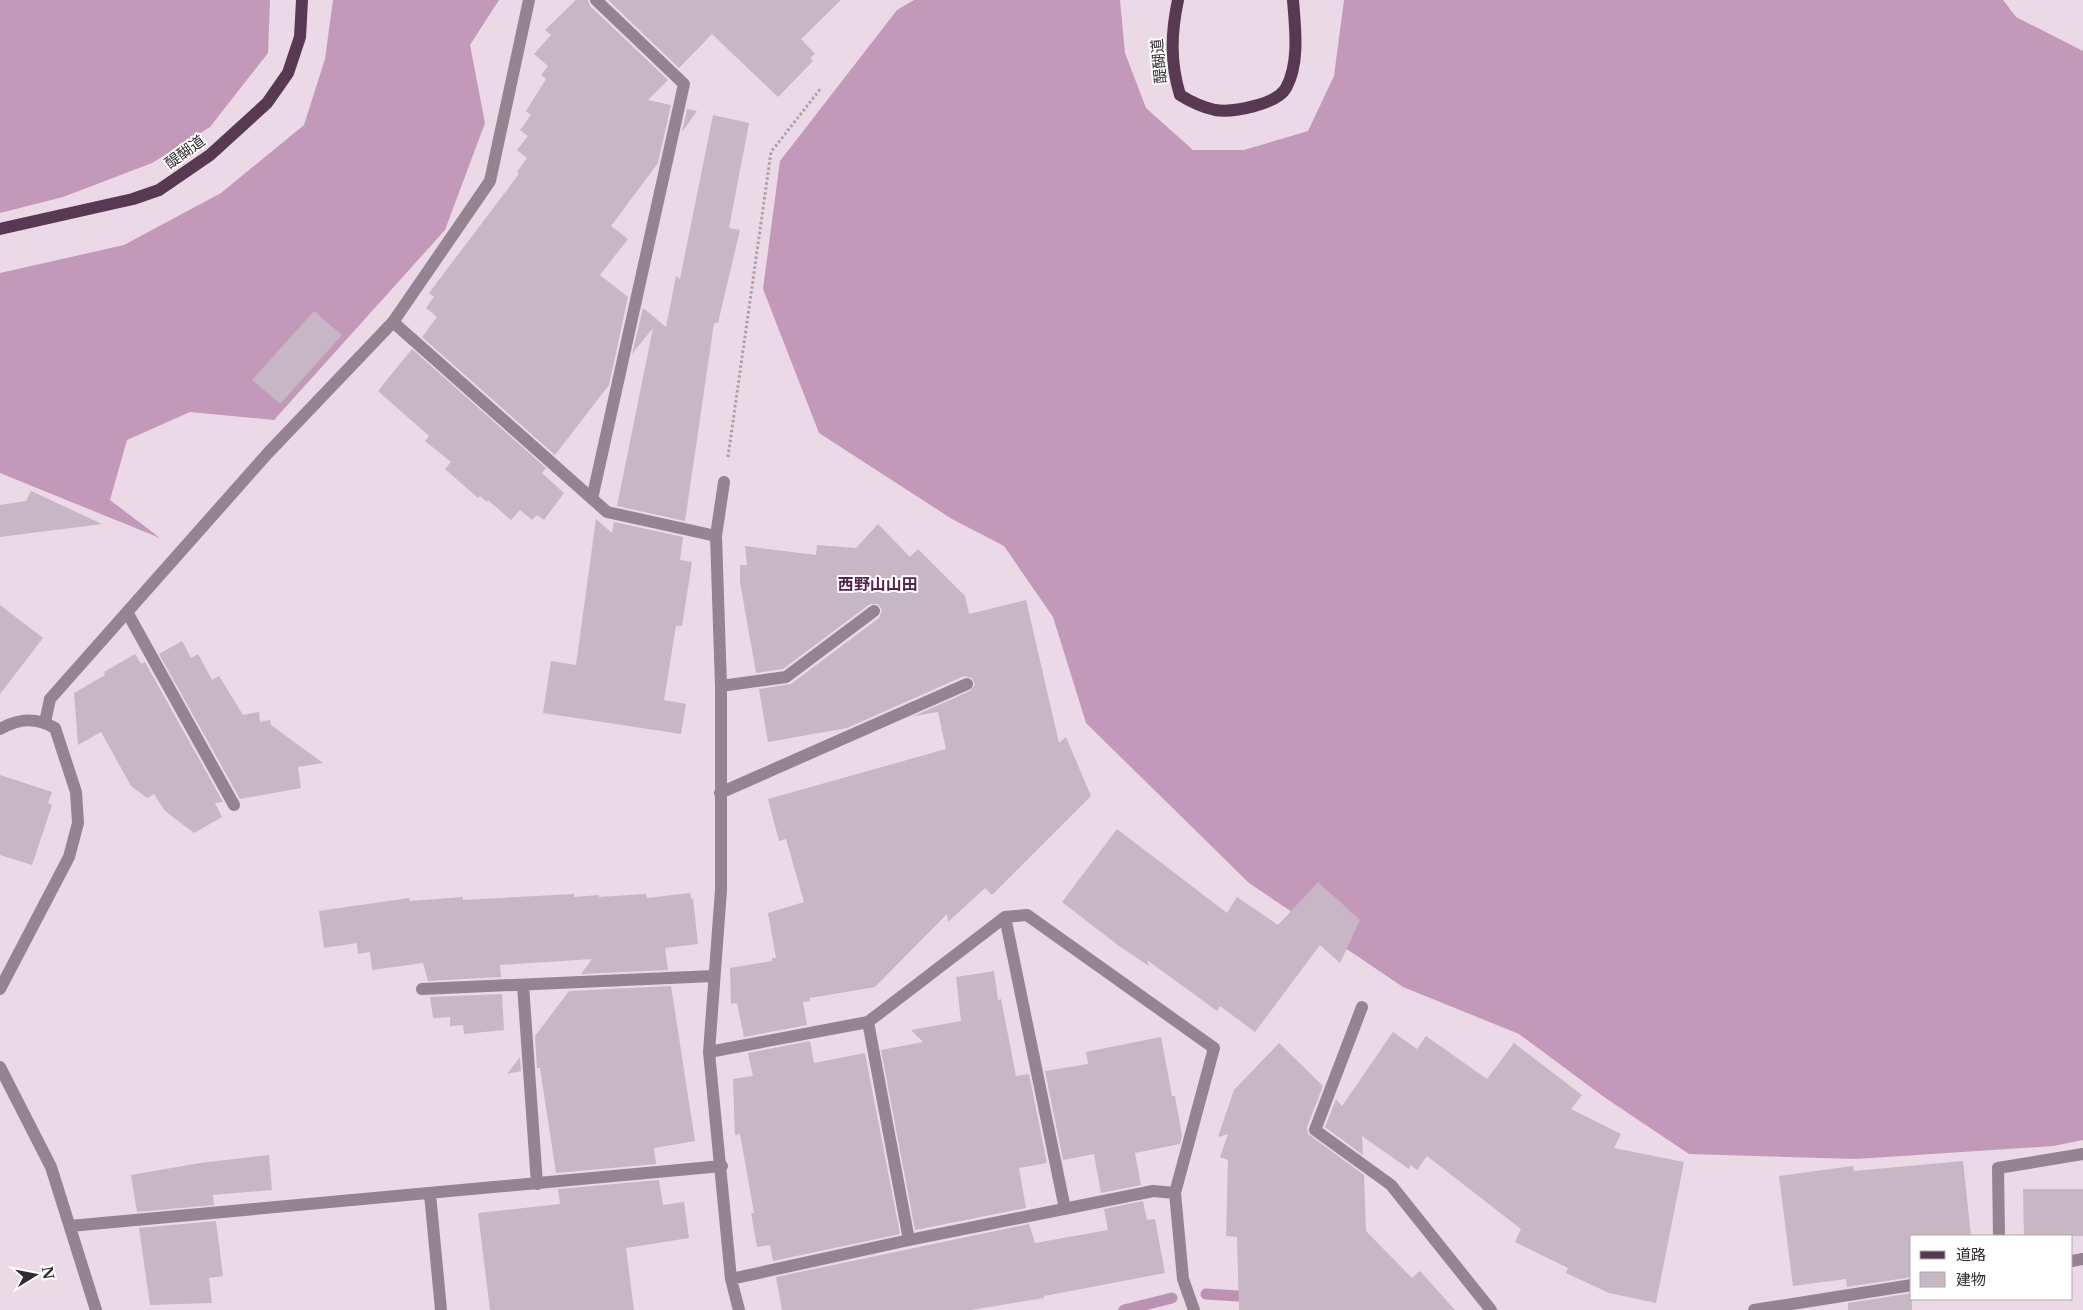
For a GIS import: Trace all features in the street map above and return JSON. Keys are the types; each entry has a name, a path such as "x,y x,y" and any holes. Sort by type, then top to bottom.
{"main road":[{"name":"醍醐道","path":"0,228 133,199 159,190 210,155 267,103 288,72 300,37 302,0"},
{"name":"醍醐道","path":"1178,0 1171,42 1174,75 1180,95 1196,105 1217,110 1236,110 1273,100 1286,88 1293,66 1296,29 1293,0"}],"street":[{"path":"45,722 50,699 268,452 393,322 490,181 529,0"},
{"path":"592,499 684,84 596,0"},
{"path":"393,322 607,512 716,536"},
{"path":"724,482 716,536 720,686 721,890 713,976 709,1052 722,1166 731,1279 740,1310"},
{"path":"720,686 786,677 874,611"},
{"path":"127,612 234,805"},
{"path":"720,793 967,684"},
{"path":"0,729 29,718 45,722 55,728 76,792 78,823 69,857 0,989"},
{"path":"709,1052 868,1022 1005,917 1027,915 1214,1048 1182,1173 1175,1193 1183,1279 1194,1310"},
{"path":"1005,917 1065,1209"},
{"path":"422,989 713,976"},
{"path":"522,985 536,1184"},
{"path":"1362,1007 1314,1130 1391,1185 1492,1310"},
{"path":"868,1022 909,1240"},
{"path":"0,1067 51,1167 96,1310"},
{"path":"1999,1235 1998,1168 2083,1154"},
{"path":"70,1226 722,1166"},
{"path":"731,1279 909,1240 1154,1191 1175,1193"},
{"path":"430,1194 441,1310"},
{"path":"1754,1310 1910,1286"}],"path":[{"path":"724,482 771,152 821,88"}],"shaded area":[{"path":"0,0 270,0 268,53 210,127 152,163 63,197 0,213"},
{"path":"333,0 499,0 470,45 485,123 445,230 274,420 190,412 127,440 110,500 160,538 0,473 0,273 124,245 221,193 304,125 325,59"},
{"path":"914,0 1120,0 1125,53 1146,108 1193,150 1244,150 1308,131 1334,76 1344,0 2003,0 2016,17 2083,51 2083,1140 2053,1146 1856,1159 1689,1154 1604,1097 1519,1034 1403,987 1249,883 1086,723 1053,617 1004,546 952,519 819,433 763,289 780,161 897,10"}],"building":[{"path":"576,0 588,0 590,6 668,80 648,100 671,105 658,163 611,226 628,239 600,275 628,297 609,385 555,455 422,337 437,317 426,308 434,297 429,293 519,174 517,172 527,158 517,150 528,136 520,130 531,115 526,111 546,79 541,75 548,66 534,54 551,35 545,30"},
{"path":"608,0 841,0 801,39 815,54 810,58 813,61 778,97 712,34 679,68"},
{"path":"687,109 697,111 682,132"},
{"path":"713,115 749,123 729,228 740,230 718,323 714,323 685,521 617,506 653,328 632,354 643,308 666,327 676,276 680,279"},
{"path":"314,311 342,335 280,404 252,380"},
{"path":"412,349 546,468 542,473 564,493 544,520 537,515 532,520 520,510 511,520 488,500 487,502 480,496 478,498 445,469 451,462 425,441 429,436 378,391"},
{"path":"31,491 102,524 0,537 0,505 26,501"},
{"path":"596,519 612,533 614,522 683,537 680,560 692,562 682,626 676,626 664,700 686,704 681,734 543,713 551,661 576,665"},
{"path":"878,524 910,557 918,549 965,596 969,614 1026,600 1059,743 1066,737 1091,796 992,895 985,888 948,922 947,914 875,987 810,998 810,1001 803,1002 807,1025 744,1037 737,1003 731,1004 730,968 772,961 772,958 776,958 768,913 804,902 786,839 779,841 768,799 946,749 938,712 914,716 970,691 975,685 972,678 964,676 847,728 768,742 759,689 791,684 879,618 882,610 878,604 870,604 783,669 756,673 740,582 740,565 747,565 745,546 816,555 817,545 856,548"},
{"path":"0,605 43,638 0,694"},
{"path":"182,641 191,658 198,654 212,680 219,676 243,715 259,712 260,722 270,720 271,725 323,763 298,767 301,788 240,799 159,654"},
{"path":"135,654 141,664 145,662 223,802 215,803 222,817 194,833 165,811 154,794 147,798 131,786 101,732 78,745 74,693 105,675 104,672"},
{"path":"0,775 52,792 48,803 52,805 32,865 0,855"},
{"path":"1117,829 1227,913 1237,897 1278,925 1318,882 1360,920 1340,963 1320,945 1255,1032 1220,1006 1217,1011 1147,960 1149,966 1119,946 1062,902"},
{"path":"690,893 691,899 693,898 698,944 665,948 668,970 581,974 592,959 500,965 501,977 428,981 423,963 372,970 370,952 358,954 357,943 324,948 319,911 409,898 410,901 463,897 463,900 574,894 574,897 599,895 599,897 646,894 647,898"},
{"path":"994,971 998,1000 1001,999 1016,1076 1029,1074 1047,1163 1019,1168 1026,1208 915,1230 881,1050 923,1042 911,1030 961,1021 956,977"},
{"path":"671,986 695,1141 654,1148 656,1164 556,1173 540,1068 537,1068 535,1036 569,991"},
{"path":"502,994 504,1030 464,1034 463,1025 450,1026 450,1017 433,1018 430,997"},
{"path":"1393,1032 1417,1049 1426,1036 1487,1079 1514,1043 1582,1095 1571,1109 1621,1134 1614,1148 1684,1162 1656,1303 1609,1293 1566,1273 1568,1268 1515,1242 1521,1229 1427,1156 1417,1170 1411,1165 1409,1169 1362,1136 1363,1155 1325,1127 1336,1099 1342,1106"},
{"path":"1161,1037 1172,1096 1175,1096 1182,1136 1180,1144 1135,1153 1141,1185 1101,1193 1094,1154 1063,1160 1045,1071 1088,1064 1086,1052"},
{"path":"810,1041 814,1063 865,1053 900,1234 773,1261 770,1245 757,1247 751,1213 754,1213 740,1134 735,1135 733,1079 753,1076 748,1053"},
{"path":"1279,1043 1323,1086 1307,1127 1308,1134 1364,1175 1366,1231 1412,1278 1420,1271 1455,1310 1239,1310 1237,1237 1226,1236 1228,1160 1220,1157 1228,1134 1218,1137 1234,1090"},
{"path":"520,1057 521,1071 507,1074"},
{"path":"269,1155 272,1190 213,1195 214,1205 137,1212 131,1175 200,1163"},
{"path":"1963,1161 1971,1235 1910,1235 1910,1277 1847,1287 1846,1279 1793,1286 1779,1176 1853,1166 1854,1171"},
{"path":"659,1180 663,1205 684,1202 689,1238 626,1248 634,1310 490,1310 478,1213 560,1204 558,1189"},
{"path":"2023,1189 2083,1189 2083,1236 2024,1235"},
{"path":"1143,1201 1147,1220 1155,1219 1165,1273 1044,1296 1044,1298 971,1310 782,1310 776,1277 1029,1224 1035,1243 1108,1230 1104,1209"},
{"path":"216,1221 223,1276 209,1278 212,1303 150,1305 139,1228"},
{"path":"1910,1293 1912,1310 1848,1310 1848,1303"}],"waterway":[{"path":"1206,1294 1254,1297"},
{"path":"1124,1310 1172,1298"}],"district":[{"name":"西野山山田","path":"878,584"}]}
